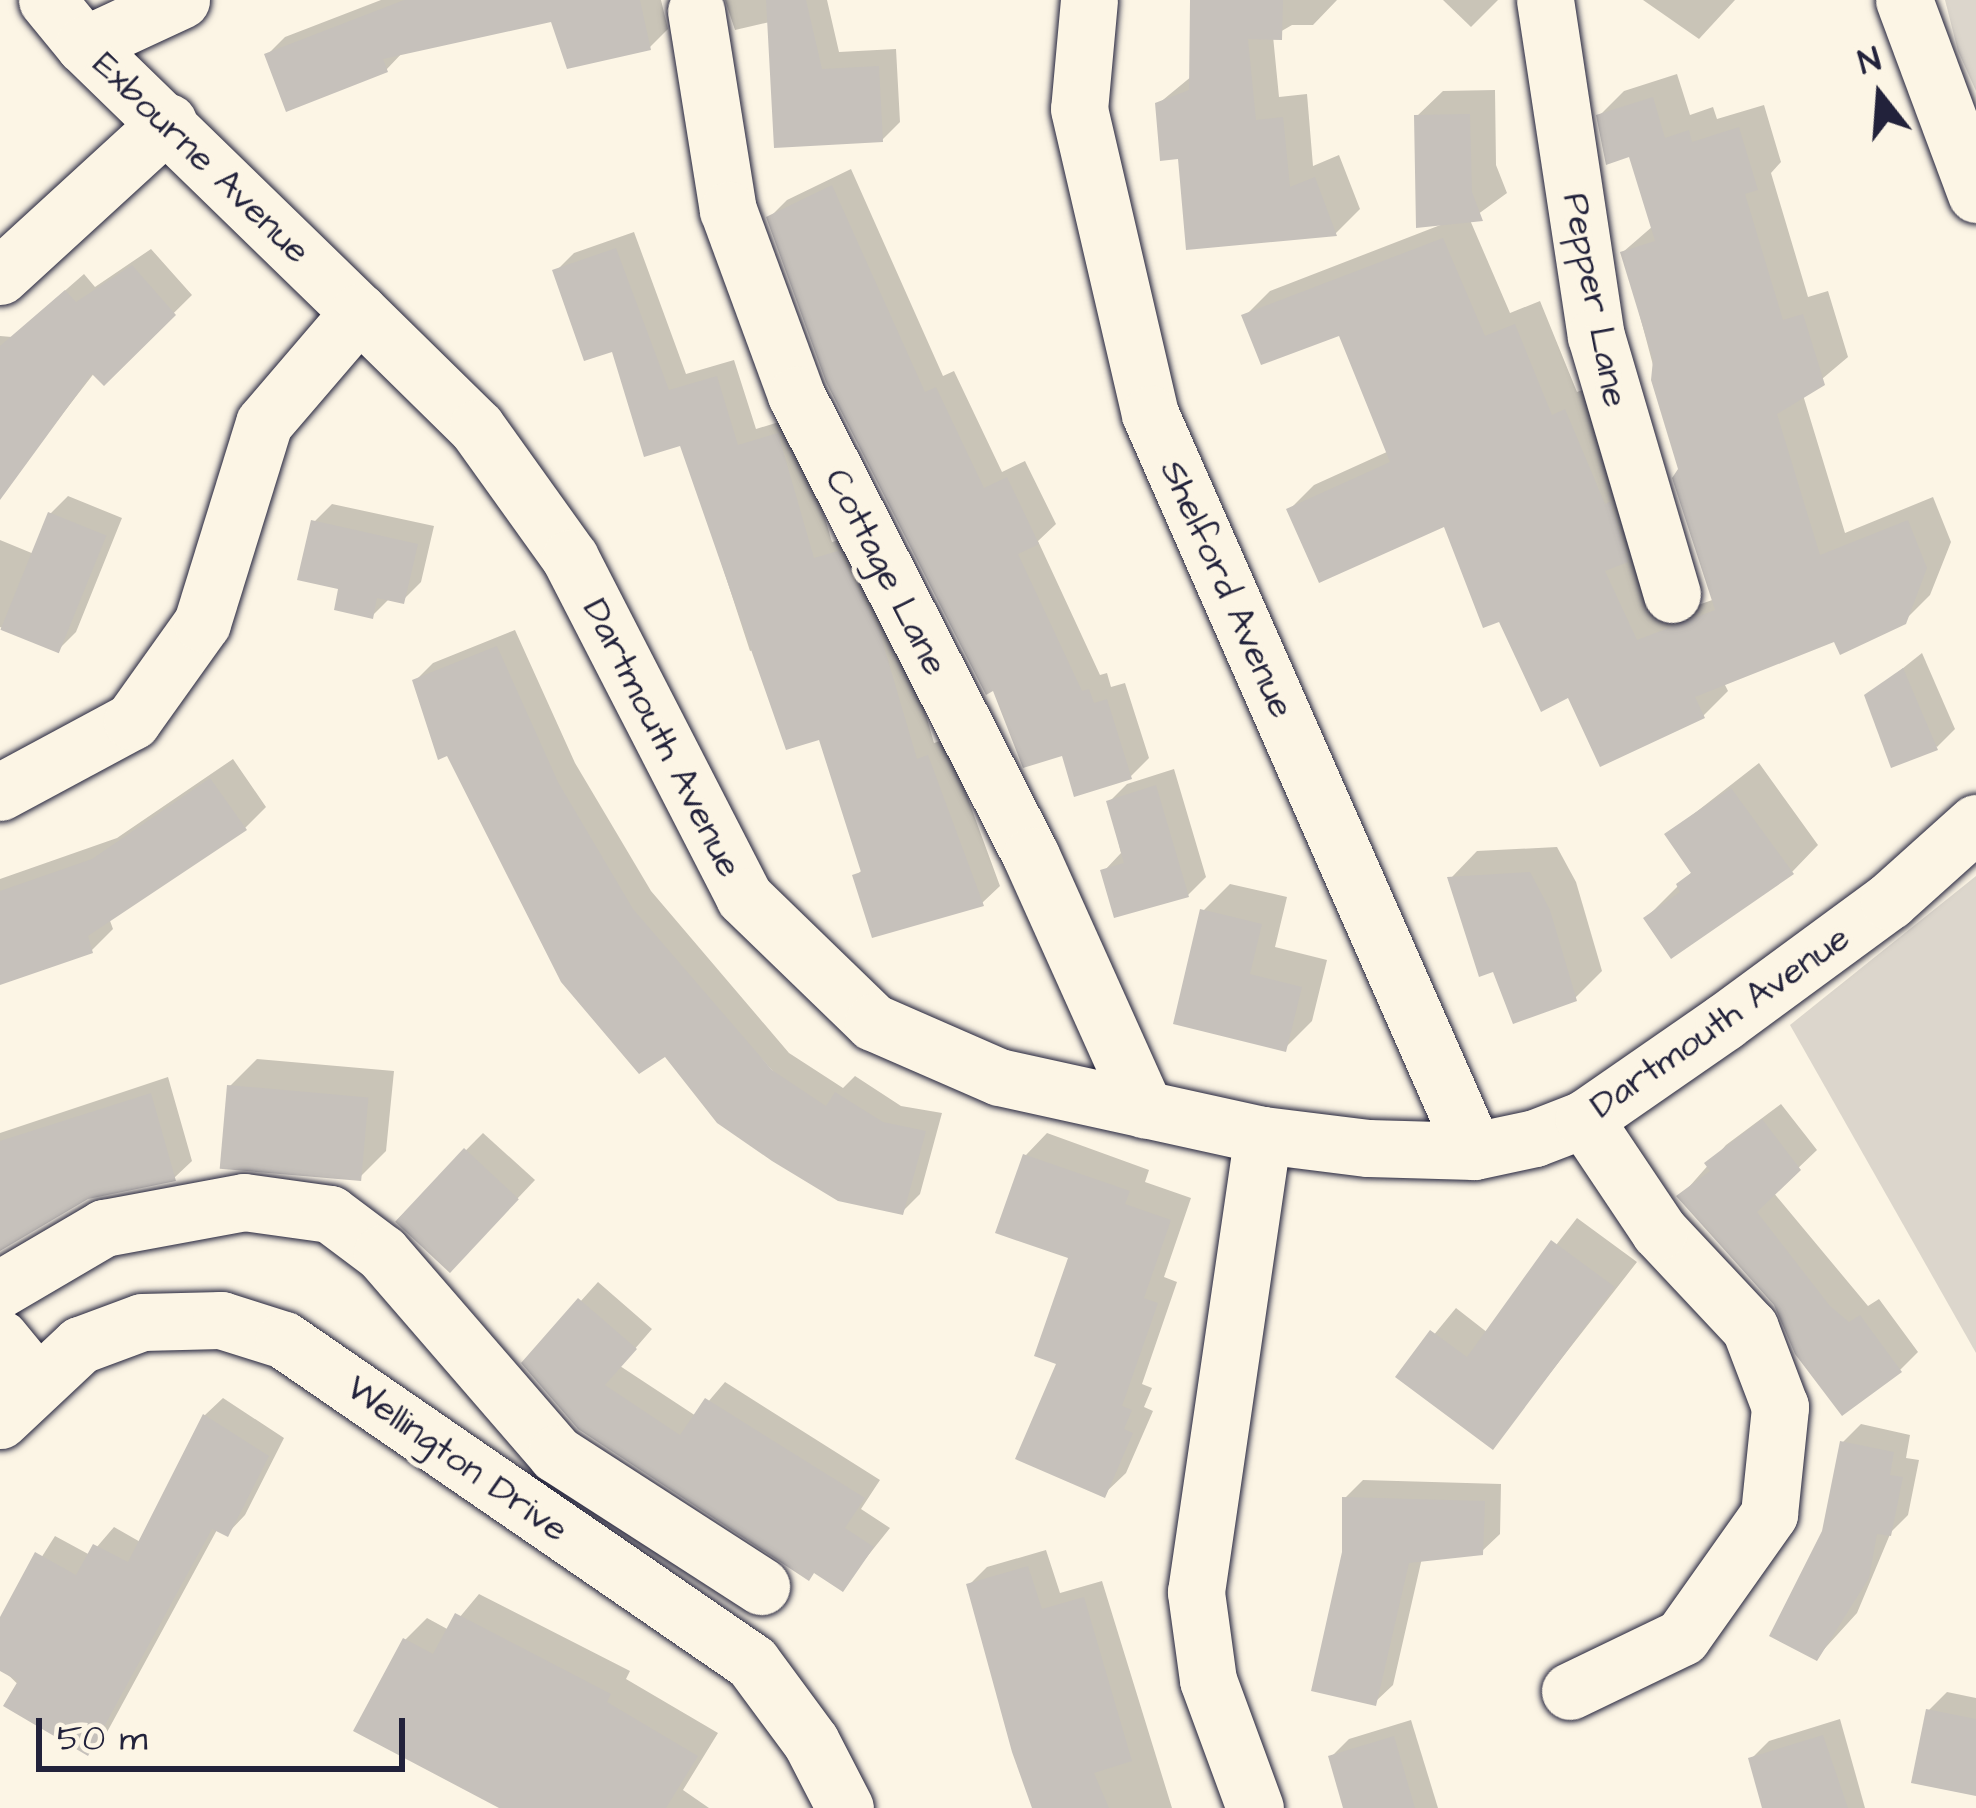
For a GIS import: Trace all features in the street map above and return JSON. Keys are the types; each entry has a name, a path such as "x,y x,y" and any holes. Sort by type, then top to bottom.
{"street":[{"name":"Exbourne Avenue","path":"47,0 84,45 359,312"},
{"path":"84,45 181,0"},
{"name":"Shelford Avenue","path":"1089,0 1079,109 1150,414 1474,1150"},
{"name":"Pepper Lane","path":"1546,0 1596,336 1672,594"},
{"path":"1904,0 1976,194"},
{"name":"Cottage Lane","path":"696,10 728,210 796,395 1031,856 1145,1110"},
{"path":"0,276 168,122"},
{"path":"0,792 131,721 202,623 264,423 359,312"},
{"name":"Dartmouth Avenue","path":"359,312 477,428 570,558 744,897 873,1022 999,1077 1263,1135 1474,1150 1584,1119 1889,901 1976,824"},
{"path":"1570,1691 1682,1637 1768,1514 1780,1407 1750,1328 1659,1231 1584,1119"},
{"path":"1255,1808 1208,1680 1196,1592 1263,1135"},
{"path":"0,1289 104,1228 244,1202 330,1214 382,1252 556,1454 761,1586"},
{"name":"Wellington Drive","path":"18,1401 80,1345 142,1322 221,1320 284,1340 752,1662 811,1742 845,1808"},
{"path":"0,1338 18,1401"}],"shaded area":[{"path":"1945,0 1976,0 1976,91 1958,51"},
{"path":"1976,876 1976,1353 1790,1025"}],"building":[{"path":"404,0 640,0 651,50 567,69 551,22 383,59 388,72 286,112 264,54"},
{"path":"766,0 806,0 822,69 879,66 883,142 774,148"},
{"path":"1190,0 1283,0 1282,40 1248,39 1256,120 1283,117 1290,187 1315,177 1337,236 1186,250 1178,159 1160,161 1155,103 1189,90"},
{"path":"1653,97 1665,138 1689,130 1692,142 1739,127 1758,190 1745,194 1783,320 1803,314 1825,385 1777,414 1820,555 1908,520 1927,568 1906,624 1840,655 1834,642 1695,697 1705,718 1600,767 1568,698 1541,712 1499,622 1483,628 1444,527 1319,583 1286,509 1390,462 1339,336 1261,365 1241,315 1443,238 1485,336 1515,324 1552,415 1565,409 1605,504 1610,502 1628,562 1605,571 1637,640 1715,610 1672,478 1678,469 1651,380 1653,360 1620,252 1655,241 1629,157 1606,165 1596,115"},
{"path":"1470,114 1472,192 1483,221 1416,228 1414,115"},
{"path":"832,185 925,392 936,387 984,488 1007,477 1039,544 1018,554 1082,691 1089,689 1094,703 1107,699 1132,779 1074,797 1062,756 1023,768 993,691 986,695 826,382 766,217"},
{"path":"616,248 669,390 717,376 738,445 778,433 814,558 838,551 880,633 917,759 928,755 984,906 872,938 852,875 861,872 819,740 786,750 680,446 644,457 612,352 584,361 552,270"},
{"path":"132,265 176,315 104,386 92,374 0,500 0,346 65,290 76,302"},
{"path":"48,512 106,536 59,653 0,630"},
{"path":"311,520 418,544 404,604 377,598 373,619 334,610 338,589 297,580"},
{"path":"497,646 558,782 633,909 772,1070 826,1106 835,1092 883,1122 926,1131 903,1215 838,1201 772,1161 717,1123 665,1057 639,1074 561,982 447,756 438,760 412,680"},
{"path":"1903,668 1938,750 1891,768 1864,695"},
{"path":"210,778 247,830 88,936 93,953 0,985 0,891 92,859"},
{"path":"1156,785 1189,897 1114,918 1100,870 1124,863 1106,801"},
{"path":"1731,788 1794,874 1671,959 1643,918 1680,892 1676,884 1691,873 1664,834"},
{"path":"1530,872 1550,910 1577,1001 1513,1024 1493,972 1479,977 1447,877"},
{"path":"1200,909 1262,924 1250,974 1302,987 1286,1052 1173,1024"},
{"path":"227,1085 368,1097 361,1181 220,1169"},
{"path":"151,1093 176,1181 88,1199 0,1251 0,1141"},
{"path":"1762,1119 1801,1170 1757,1212 1830,1306 1849,1322 1860,1315 1902,1372 1842,1416 1795,1354 1774,1305 1676,1196 1710,1171 1704,1163"},
{"path":"464,1148 519,1199 450,1273 395,1222"},
{"path":"1023,1154 1130,1191 1125,1204 1171,1220 1144,1298 1158,1303 1122,1406 1132,1410 1124,1429 1133,1433 1105,1498 1015,1459 1056,1364 1034,1356 1068,1258 995,1233"},
{"path":"1551,1240 1615,1287 1493,1450 1395,1377 1430,1330 1467,1357"},
{"path":"578,1298 637,1349 605,1385 680,1435 705,1398 865,1498 845,1528 874,1547 843,1592 814,1573 809,1581 578,1429 521,1363"},
{"path":"203,1414 269,1456 228,1537 212,1529 88,1756 3,1706 18,1681 0,1671 0,1617 35,1552 76,1575 93,1544 128,1562"},
{"path":"1840,1441 1894,1452 1890,1475 1903,1477 1891,1536 1877,1534 1869,1578 1817,1661 1769,1636 1822,1531"},
{"path":"1342,1497 1485,1501 1483,1555 1409,1563 1376,1706 1311,1691 1342,1552"},
{"path":"1028,1566 1042,1609 1084,1597 1132,1761 1094,1773 1109,1808 1032,1808 1012,1752 966,1584"},
{"path":"455,1613 611,1694 607,1702 698,1756 666,1808 499,1808 353,1731 403,1638 433,1654"},
{"path":"1926,1709 1976,1719 1976,1796 1911,1783"},
{"path":"1823,1735 1848,1808 1762,1808 1748,1758"},
{"path":"1394,1736 1415,1808 1343,1808 1328,1756"}]}
